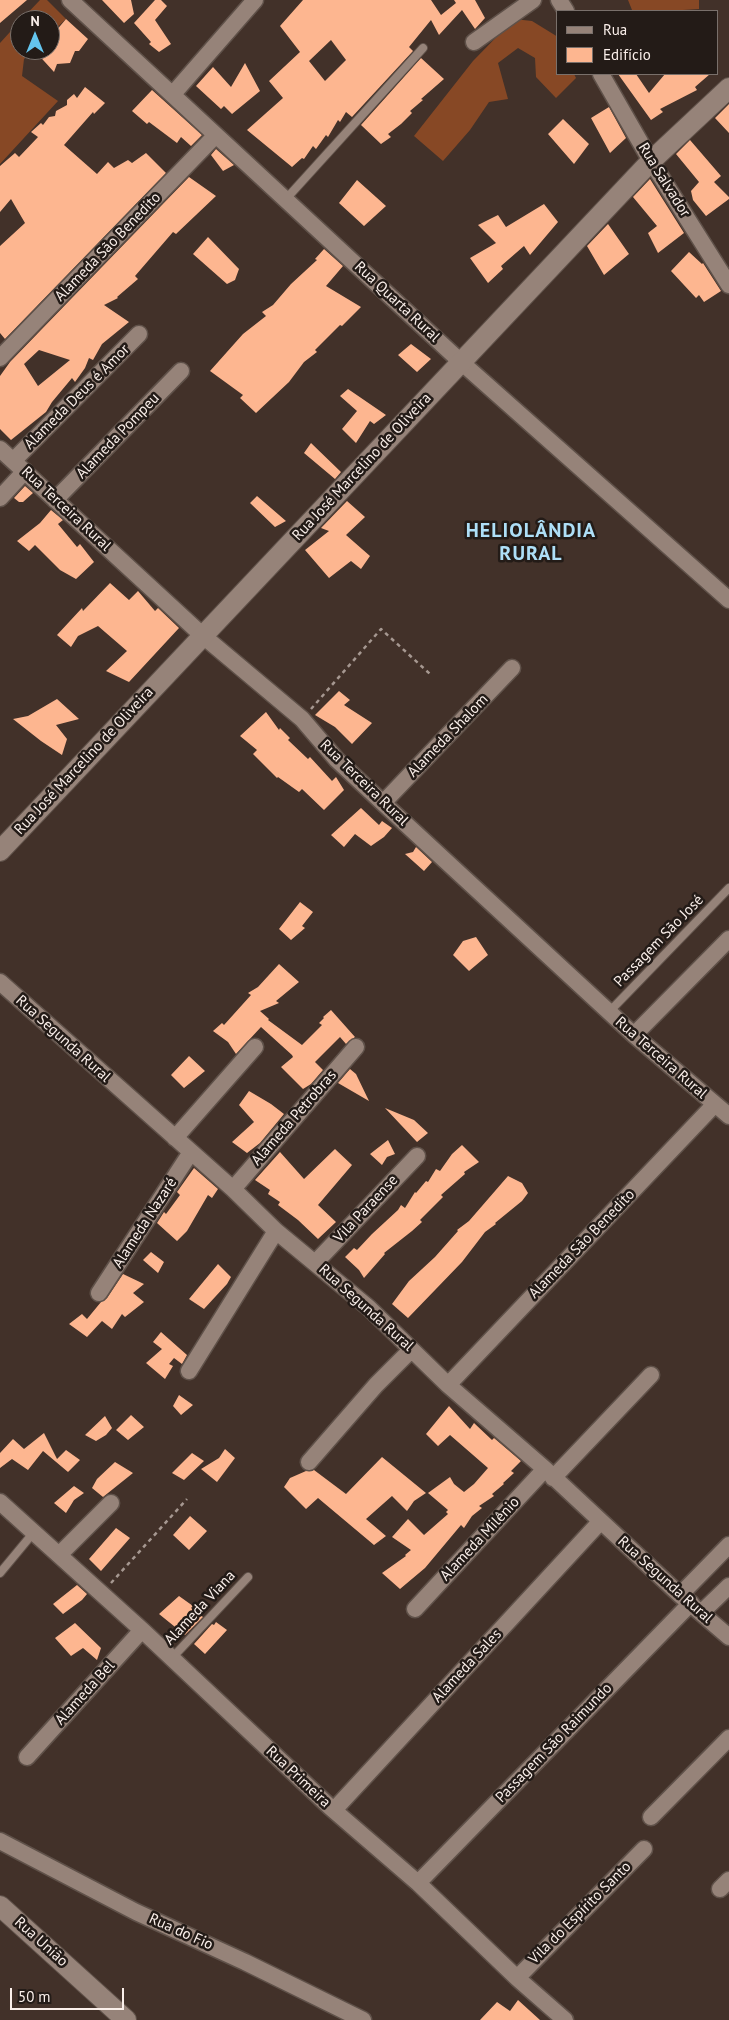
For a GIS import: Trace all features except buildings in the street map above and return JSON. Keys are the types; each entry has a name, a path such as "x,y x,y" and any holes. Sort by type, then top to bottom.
{"street":[{"name":"Rua Quarta Rural","path":"70,0 461,362 729,600"},
{"path":"173,94 255,0"},
{"path":"474,42 533,0"},
{"name":"Rua Salvador","path":"602,75 651,160 729,285"},
{"name":"Rua José Marcelino de Oliveira","path":"0,851 651,160 729,88"},
{"name":"Alameda São Benedito","path":"0,358 216,136"},
{"name":"Alameda Deus é Amor","path":"0,498 19,466 139,334"},
{"name":"Alameda Pompeu","path":"55,500 181,371"},
{"name":"Rua Terceira Rural","path":"0,449 202,635 302,719 337,760 634,1036 729,1116"},
{"name":"Alameda Shalom","path":"383,803 512,668"},
{"path":"634,1036 729,939"},
{"name":"Rua Segunda Rural","path":"0,982 233,1189 276,1231 316,1262 369,1308 448,1385 729,1637"},
{"path":"175,1138 255,1046"},
{"name":"Alameda Petrobras","path":"233,1189 356,1046"},
{"name":"Alameda São Benedito","path":"448,1385 715,1104"},
{"name":"Alameda Nazaré","path":"99,1293 191,1152"},
{"name":"Vila Paraense","path":"316,1262 417,1156"},
{"path":"189,1371 276,1231"},
{"path":"309,1462 376,1385 411,1350"},
{"name":"Alameda Milênio","path":"415,1609 549,1474 651,1375"},
{"name":"Rua Primeira","path":"0,1502 142,1630 334,1810 418,1883 517,1978 565,2020"},
{"path":"59,1555 111,1503"},
{"name":"Alameda Sales","path":"334,1810 600,1522"},
{"path":"691,1604 729,1545"},
{"path":"691,1604 729,1586"},
{"name":"Passagem São Raimundo","path":"418,1883 691,1604"},
{"name":"Alameda Bel","path":"27,1757 142,1630"},
{"path":"651,1817 729,1738"},
{"name":"Rua do Fio","path":"0,1841 136,1912 245,1962 363,2020"},
{"name":"Vila do Espírito Santo","path":"517,1978 644,1849"},
{"name":"Rua União","path":"0,1906 126,2020"}],"lane":[{"path":"286,199 423,48"},
{"name":"Passagem São José","path":"609,1012 729,888"},
{"path":"0,1574 34,1532"},
{"name":"Alameda Viana","path":"172,1658 248,1577"}],"path":[{"path":"302,719 381,629 430,674"},
{"path":"101,1594 187,1499"}],"shaded area":[{"path":"40,0 47,0 57,10 30,10"},
{"path":"628,0 699,0 699,9 632,10"},
{"path":"60,13 66,19 60,25"},
{"path":"514,19 532,21 556,36 556,75 574,75 576,78 556,98 536,77 535,58 518,48 498,63 508,99 489,102 470,130 443,161 414,136 473,61"},
{"path":"10,32 10,60 24,60 22,76 58,101 0,164 0,43"}],"district":[{"name":"HELIOLÂNDIA RURAL","path":"531,542"}]}
